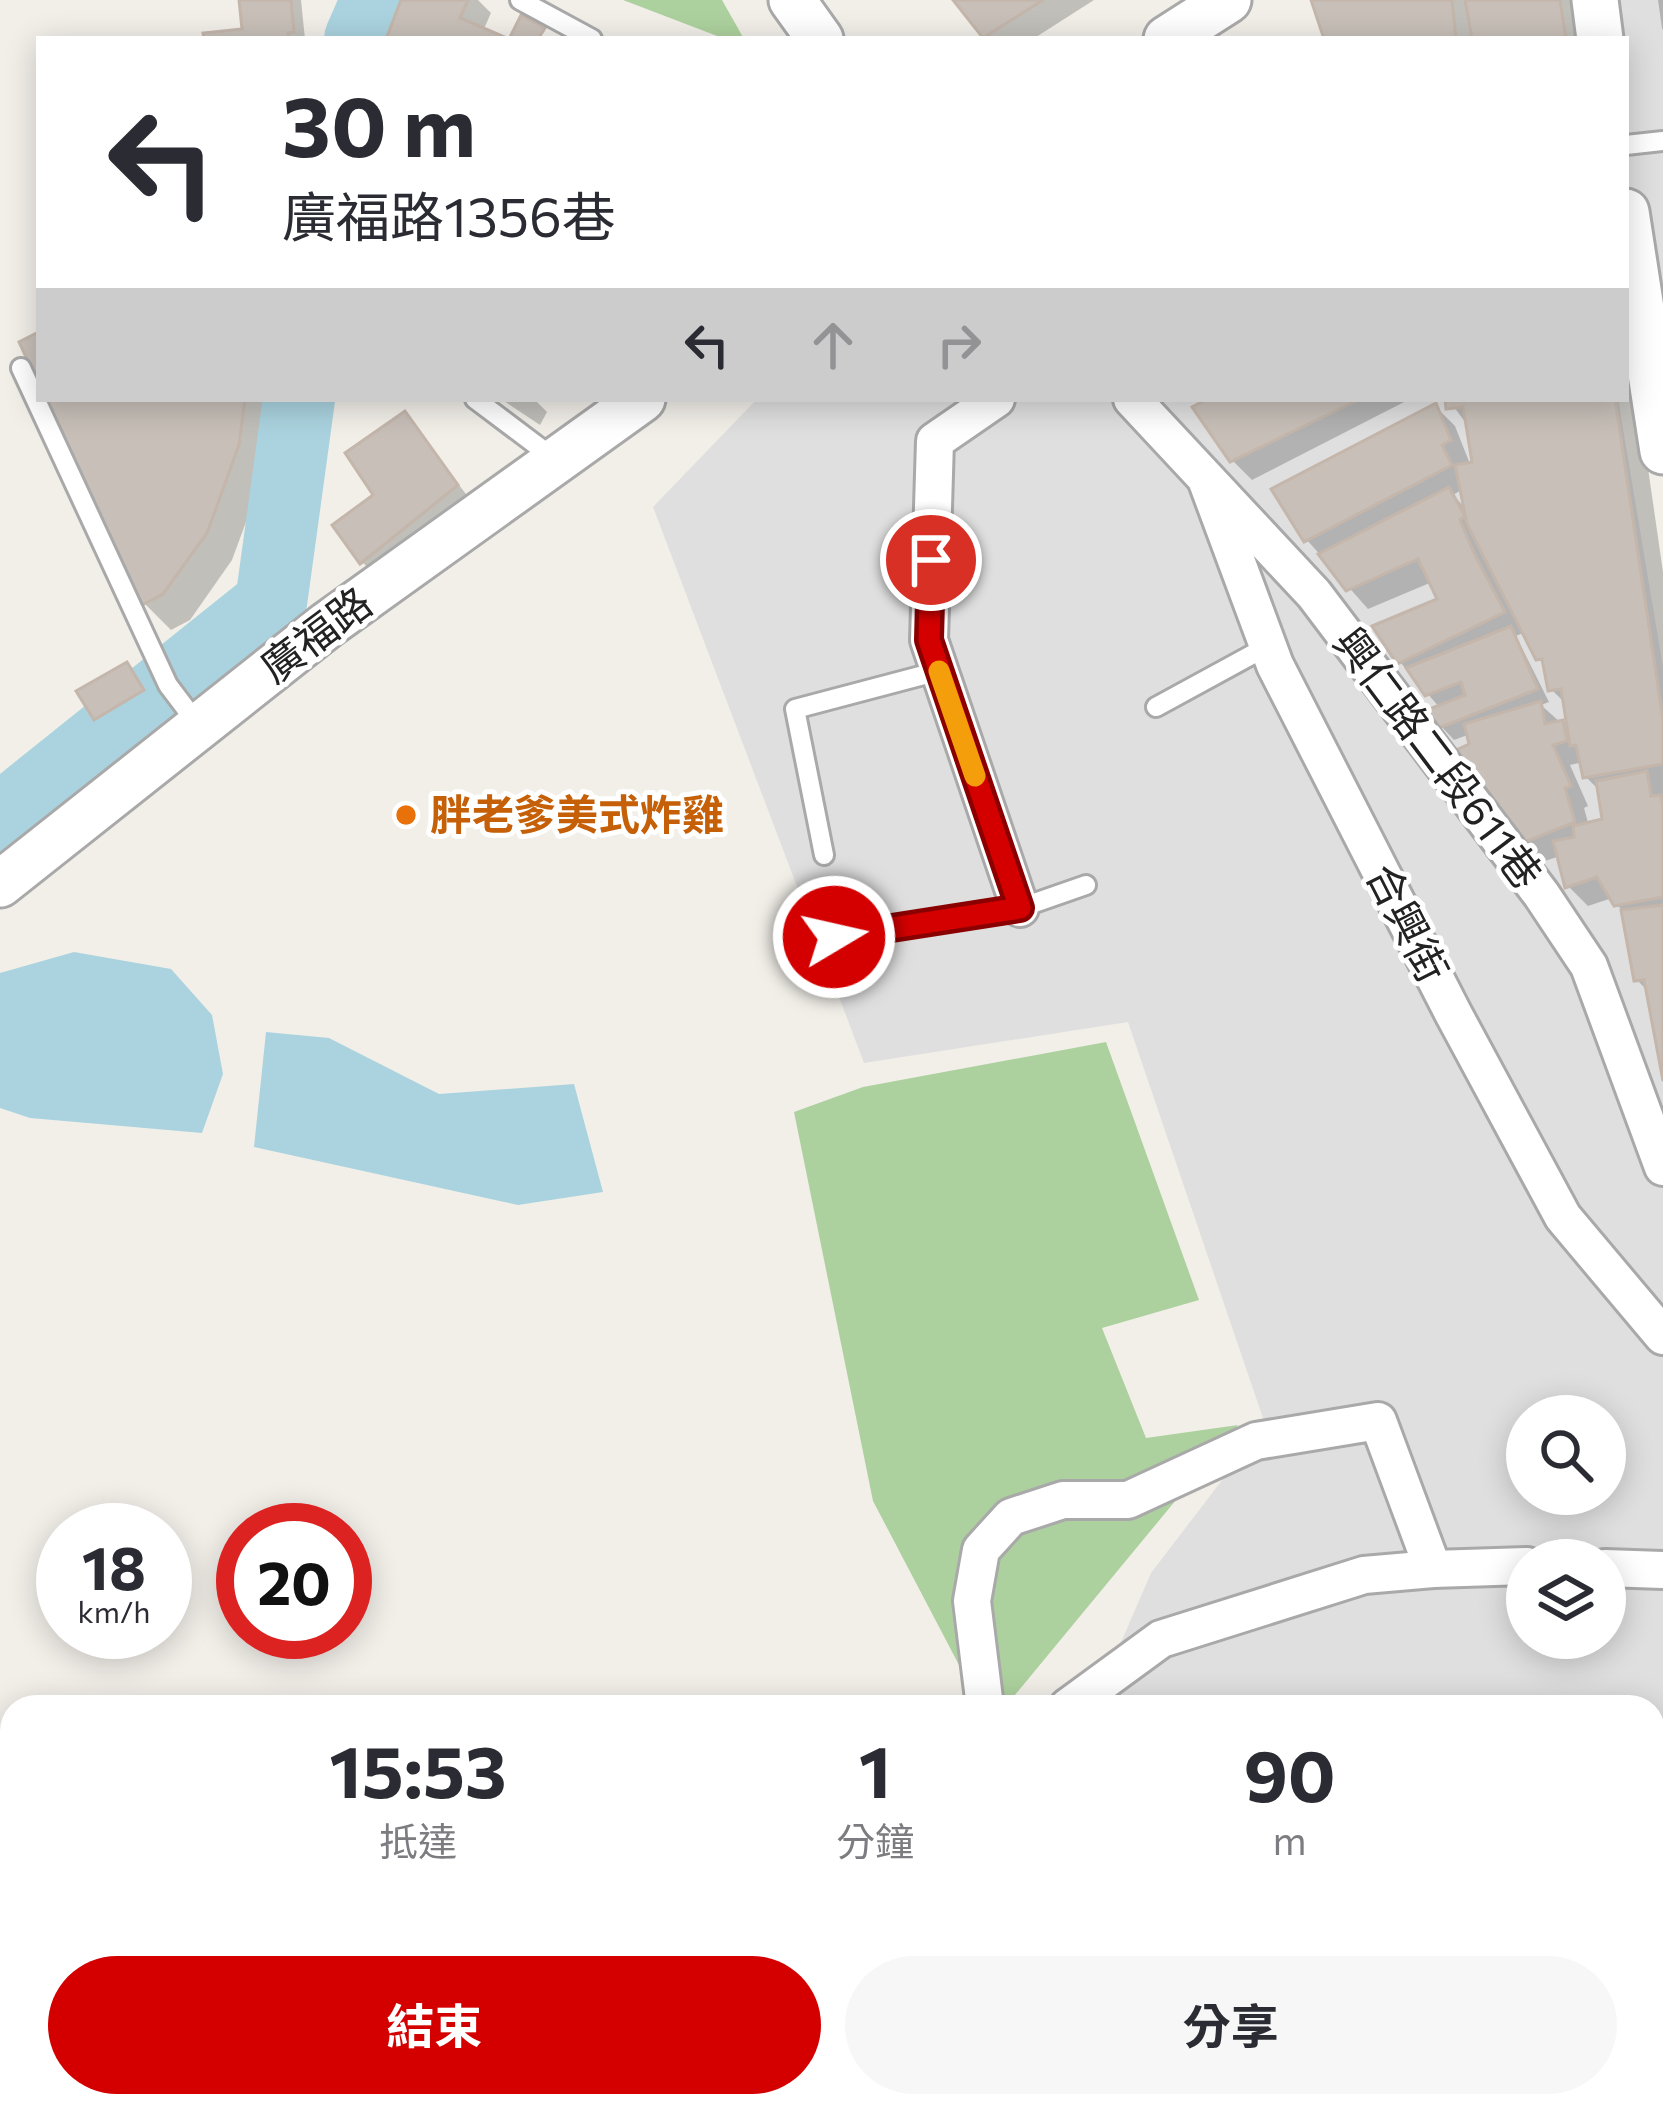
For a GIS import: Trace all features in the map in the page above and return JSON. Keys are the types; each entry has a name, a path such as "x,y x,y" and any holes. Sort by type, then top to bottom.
{"street":[{"path":"792,0 818,36"},
{"path":"1172,36 1228,0"},
{"path":"1595,0 1600,36"},
{"path":"1629,228 1657,381 1663,451"},
{"name":"廣福路","path":"0,884 327,625 638,402"},
{"path":"992,402 935,441 929,640 1020,908"},
{"name":"興仁路二段611巷","path":"1135,402 1314,594 1577,948 1589,966 1663,1167"},
{"name":"合興街","path":"1206,479 1268,646 1563,1217 1663,1336"},
{"path":"984,1695 972,1601 982,1550 1010,1516 1063,1500 1128,1500 1256,1441 1378,1421 1433,1569"},
{"path":"1084,1695 1161,1639 1364,1575 1506,1567"},
{"path":"1626,1569 1663,1570"}],"lane":[{"path":"520,0 586,36"},
{"path":"1629,145 1663,141"},
{"path":"21,368 36,400"},
{"path":"37,402 168,686 199,726"},
{"path":"479,402 556,460"},
{"path":"1156,707 1268,646"},
{"path":"824,855 795,709 939,671"},
{"path":"834,937 1020,908 1086,885"}],"shaded area":[{"path":"1595,0 1663,0 1663,446 1629,231 1629,36 1600,36"},
{"path":"754,402 1619,402 1663,667 1663,1695 1098,1695 1151,1573 1265,1424 1128,1022 864,1063 653,507"}],"green space":[{"path":"623,0 722,0 742,36 717,36"},
{"path":"1106,1042 1199,1300 1102,1328 1146,1438 1238,1425 1015,1695 975,1695 873,1501 794,1112 863,1087"}],"water":[{"path":"74,952 171,969 212,1015 223,1074 202,1133 30,1118 0,1108 0,973"},
{"path":"266,1032 329,1038 439,1094 574,1084 603,1192 518,1205 254,1147"}],"building":[{"path":"239,0 291,0 294,32 288,36 203,33 242,29"},
{"path":"401,0 468,0 460,18 502,36 387,36"},
{"path":"953,0 1043,0 986,36"},
{"path":"1311,0 1452,0 1456,36 1323,36"},
{"path":"1465,0 1560,0 1566,36 1471,36"},
{"path":"521,15 545,28 540,36 510,36"},
{"path":"36,334 36,379 19,342"},
{"path":"46,402 245,402 239,445 207,533 163,594 142,605"},
{"path":"1201,402 1354,402 1230,462 1192,407"},
{"path":"1445,402 1615,402 1663,720 1663,764 1583,778 1576,745 1570,746 1561,689 1548,691 1542,659 1536,660 1467,524 1455,465 1472,462 1463,407 1446,409"},
{"path":"1436,403 1451,440 1442,445 1452,465 1304,542 1271,489"},
{"path":"405,411 458,485 360,564 332,525 373,495 345,453"},
{"path":"1449,487 1465,516 1460,520 1475,555 1505,612 1397,664 1372,626 1437,599 1418,559 1346,591 1318,554"},
{"path":"1511,626 1538,689 1439,728 1427,710 1465,695 1461,682 1425,696 1406,668"},
{"path":"127,662 144,690 94,720 76,691"},
{"path":"1541,701 1545,724 1563,720 1567,741 1553,745 1571,786 1565,788 1575,822 1520,844 1456,750 1469,744 1464,724"},
{"path":"1647,771 1651,796 1661,795 1663,808 1663,897 1614,906 1597,877 1565,888 1553,841 1574,837 1573,826 1602,819 1596,781"},
{"path":"1663,905 1663,1081 1644,980 1634,981 1621,910"}],"waterway":[{"path":"361,36 377,0"},
{"path":"0,820 271,603 299,402"}],"slow traffic":[{"path":"939,671 975,776"}],"place":[{"name":"胖老爹美式炸雞","path":"406,815"}],"route":[{"path":"834,937 1020,908 929,640 931,560"}]}
